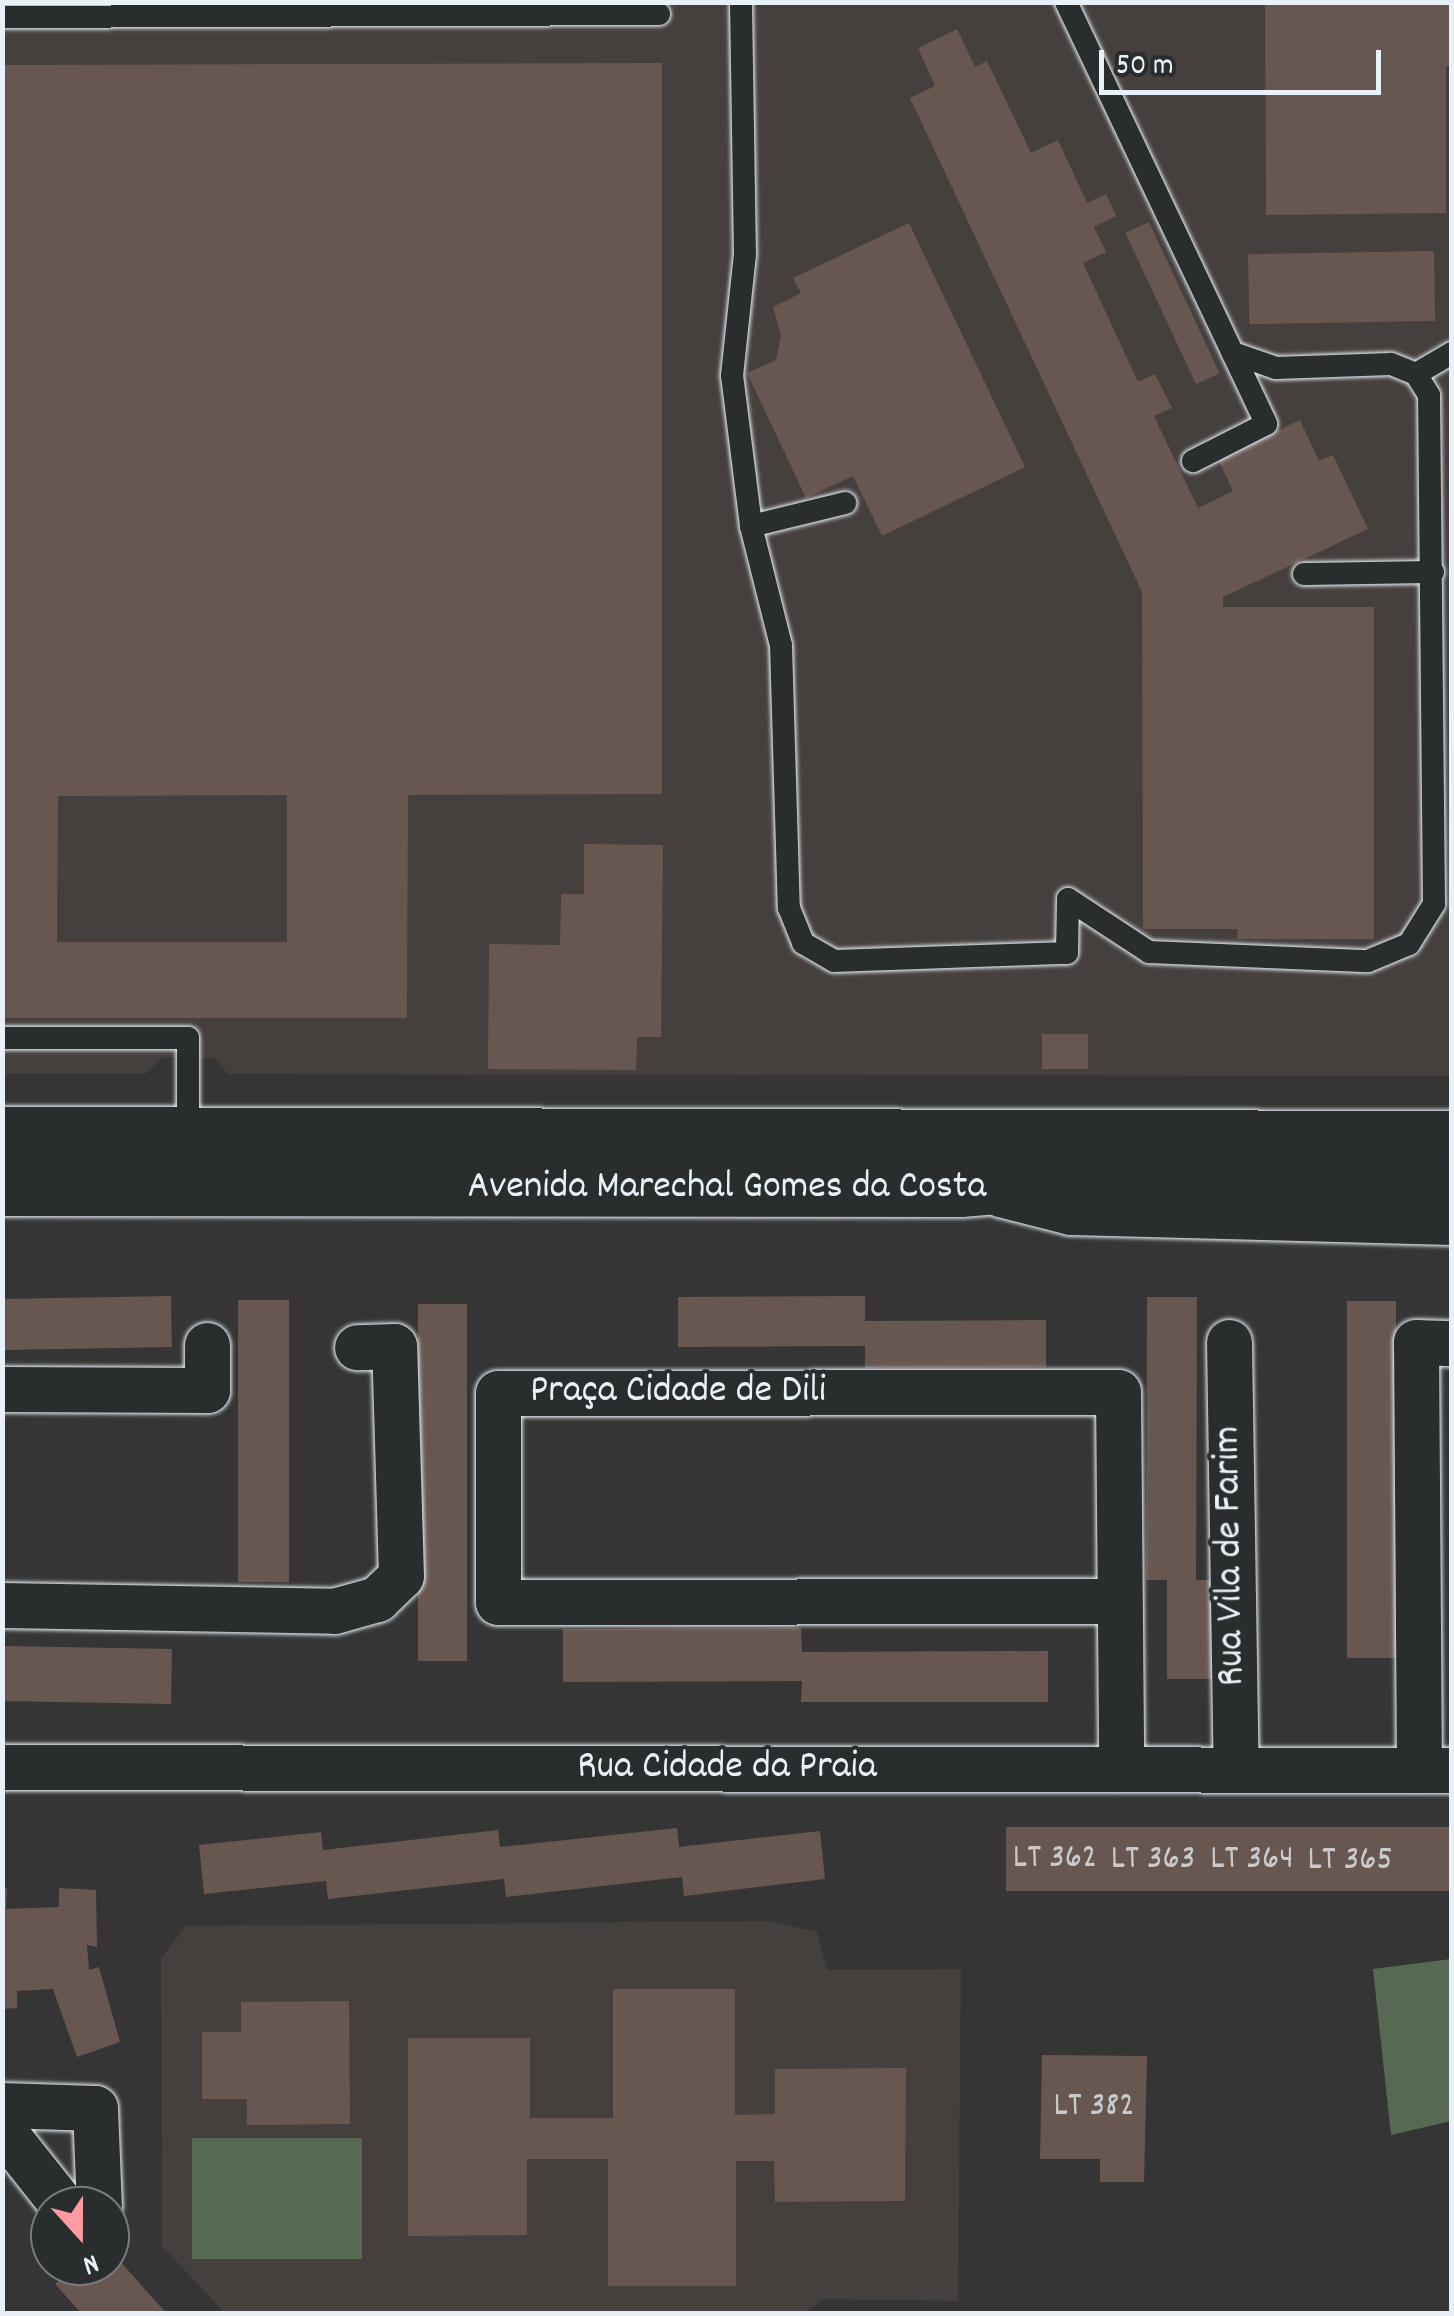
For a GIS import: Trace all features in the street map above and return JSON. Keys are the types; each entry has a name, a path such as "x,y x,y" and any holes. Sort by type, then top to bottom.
{"main road":[{"name":"Avenida Marechal Gomes da Costa","path":"2,1134 1452,1138"},
{"name":"Avenida Marechal Gomes da Costa","path":"2,1188 1001,1189 1072,1180 1452,1182"},
{"path":"1001,1189 1072,1206 1452,1217"}],"street":[{"name":"Rua Vila de Farim","path":"1229,1342 1236,1769"},
{"path":"1435,1770 1416,1342 1452,1342"},
{"path":"2,1389 207,1390 206,1344"},
{"path":"2,1604 334,1610 377,1599 401,1576 394,1346 357,1347"},
{"name":"Praça Cidade de Dili","path":"1118,1601 498,1602 498,1393 1118,1392 1121,1770"},
{"name":"Rua Cidade da Praia","path":"2,1767 1435,1770"},
{"path":"2,2105 94,2108 98,2186"},
{"path":"2,2129 48,2186"}],"lane":[{"path":"741,2 745,254 732,375 751,526 781,645 789,908 802,943 834,962 1067,953 1068,898 1149,952 1368,961 1408,944 1434,904 1444,722 1433,572 1429,395 1416,374 1391,364 1276,368 1233,353"},
{"path":"1066,2 1266,424 1193,461"},
{"path":"2,17 659,14"},
{"path":"1416,374 1452,354"},
{"path":"751,526 844,503"},
{"path":"1304,574 1433,572"},
{"path":"2,1038 188,1038 188,1134"}],"shaded area":[{"path":"3,3 1451,3 1451,1076 228,1074 214,1058 163,1057 145,1074 3,1074"},
{"path":"769,1921 817,1932 827,1970 961,1969 958,2301 823,2299 803,2314 225,2313 162,2246 161,1958 186,1926"}],"green space":[{"path":"1451,1959 1451,2121 1391,2135 1373,1969"},
{"path":"192,2138 362,2138 362,2259 192,2259"}],"building":[{"path":"1265,2 1452,2 1452,66 1446,66 1446,213 1266,215"},
{"path":"957,29 975,67 987,61 1031,153 1058,140 1087,203 1106,194 1116,216 1094,227 1106,252 1083,263 1138,382 1155,374 1172,408 1154,416 1198,508 1233,491 1218,459 1300,420 1319,461 1333,455 1368,529 1223,597 1223,607 1374,607 1374,939 1237,939 1238,929 1143,929 1142,592 910,98 935,86 918,48"},
{"path":"662,63 662,794 408,795 407,1018 2,1018 2,65","holes":["287,795 287,942 57,942 58,796"]},
{"path":"1149,222 1220,373 1196,384 1125,233"},
{"path":"909,223 1025,467 882,536 853,476 806,498 747,373 776,360 781,336 773,307 801,293 793,278"},
{"path":"1434,251 1435,321 1249,324 1248,254"},
{"path":"584,844 663,845 661,1037 637,1037 636,1070 488,1069 489,944 560,945 561,894 584,894"},
{"path":"1042,1034 1088,1034 1088,1069 1042,1069"},
{"path":"171,1296 172,1347 3,1350 2,1299"},
{"path":"865,1296 865,1321 1046,1320 1046,1367 865,1368 865,1346 678,1347 678,1297"},
{"path":"1147,1297 1197,1297 1196,1580 1215,1580 1215,1679 1167,1679 1167,1580 1146,1580"},
{"path":"238,1300 289,1300 289,1582 238,1582"},
{"path":"1347,1301 1396,1301 1396,1658 1347,1658"},
{"path":"418,1304 467,1304 467,1661 418,1661"},
{"path":"801,1628 802,1652 1048,1651 1048,1702 801,1702 802,1681 563,1682 563,1629"},
{"path":"2,1646 172,1649 171,1704 2,1701"},
{"path":"1006,1827 1452,1827 1452,1891 1006,1891"},
{"path":"677,1828 679,1847 820,1831 825,1879 684,1896 682,1877 506,1897 504,1879 328,1899 326,1881 204,1894 199,1845 321,1832 323,1850 498,1830 500,1847"},
{"path":"2,1888 7,1889 6,1909 59,1907 59,1888 96,1890 97,1947 87,1945 89,1970 99,1967 120,2042 77,2057 53,1989 17,1991 17,2008 2,2009"},
{"path":"613,1989 735,1989 735,2115 775,2114 775,2069 906,2068 905,2201 775,2202 774,2161 736,2161 736,2286 608,2286 608,2159 527,2159 527,2235 408,2236 408,2038 530,2038 530,2118 613,2118"},
{"path":"349,2001 350,2124 247,2125 247,2099 202,2099 202,2032 241,2032 241,2002"},
{"path":"1042,2055 1147,2056 1144,2182 1100,2182 1100,2159 1040,2159"},
{"path":"130,2272 167,2314 82,2314 57,2286 130,2286"}]}
